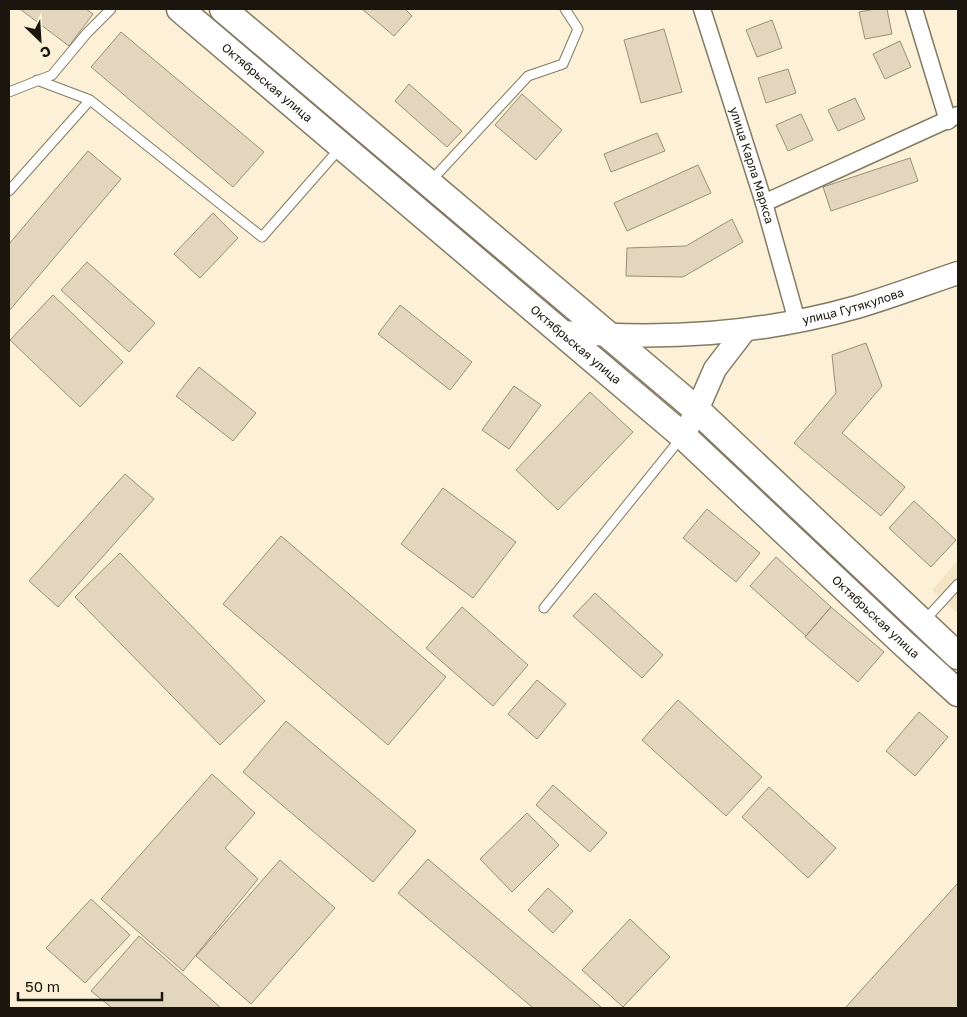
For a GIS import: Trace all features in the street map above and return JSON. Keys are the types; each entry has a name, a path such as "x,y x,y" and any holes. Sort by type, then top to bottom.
{"main road":[{"name":"Октябрьская улица","path":"180,9 683,436 902,643 958,693"},
{"path":"223,9 430,182 697,410 958,656"},
{"name":"улица Гутякулова","path":"562,332 611,336 696,335 745,330 797,321 857,307 958,273"},
{"path":"683,436 697,410 714,369 745,330"}],"street":[{"name":"улица Карла Маркса","path":"702,9 764,203 797,321"},
{"path":"764,203 953,118 914,9"}],"lane":[{"path":"9,92 52,75 87,33 111,9"},
{"path":"430,182 528,76 563,64 578,29 564,9"},
{"path":"37,80 90,100 262,237 342,146"},
{"path":"9,191 90,100"},
{"path":"544,608 683,436"},
{"path":"922,623 958,584"}],"shaded area":[{"path":"958,560 958,614 932,590"}],"building":[{"path":"20,9 86,9 93,14 69,46"},
{"path":"362,9 405,9 412,16 394,36"},
{"path":"887,9 892,34 865,39 859,12"},
{"path":"772,20 782,48 757,57 746,30"},
{"path":"664,29 682,92 641,103 624,40"},
{"path":"121,32 264,152 233,187 91,67"},
{"path":"900,41 911,67 885,79 873,54"},
{"path":"788,69 796,93 766,103 758,78"},
{"path":"409,84 462,131 447,147 395,101"},
{"path":"522,94 562,130 536,160 495,125"},
{"path":"855,98 865,119 838,131 828,110"},
{"path":"801,114 813,140 788,151 776,125"},
{"path":"657,133 665,151 611,172 604,154"},
{"path":"88,151 121,179 9,311 9,244"},
{"path":"910,158 918,181 831,211 823,187"},
{"path":"698,165 711,193 627,231 614,203"},
{"path":"213,213 238,238 200,278 174,254"},
{"path":"732,219 743,242 683,277 626,276 627,248 686,246"},
{"path":"87,262 155,323 129,352 61,290"},
{"path":"53,295 123,362 80,407 10,340"},
{"path":"400,305 472,362 450,390 378,334"},
{"path":"866,343 882,386 842,433 905,487 881,516 794,443 836,393 832,355"},
{"path":"199,367 256,413 233,441 176,396"},
{"path":"514,386 541,405 509,449 482,430"},
{"path":"590,392 633,432 558,510 516,470"},
{"path":"125,474 154,499 58,607 29,581"},
{"path":"443,488 516,542 473,598 401,544"},
{"path":"914,501 956,540 931,567 889,528"},
{"path":"707,509 760,553 736,582 683,538"},
{"path":"281,536 446,677 388,745 223,604"},
{"path":"120,553 265,701 220,745 75,597"},
{"path":"776,557 831,607 806,636 750,586"},
{"path":"595,593 663,655 642,678 573,616"},
{"path":"462,607 528,665 493,706 426,648"},
{"path":"831,607 884,652 858,682 805,637"},
{"path":"537,680 566,704 537,739 508,714"},
{"path":"678,700 762,777 726,816 642,740"},
{"path":"919,712 948,737 915,776 886,751"},
{"path":"286,721 416,831 373,882 243,772"},
{"path":"212,774 255,813 225,848 258,879 183,971 101,899"},
{"path":"553,785 607,833 590,852 536,805"},
{"path":"769,787 836,848 808,878 742,817"},
{"path":"527,813 559,845 512,892 480,859"},
{"path":"428,859 602,1008 533,1008 398,893"},
{"path":"280,860 335,908 251,1004 196,956"},
{"path":"958,883 958,1008 845,1008"},
{"path":"548,888 573,911 553,933 528,910"},
{"path":"91,899 130,935 85,983 46,948"},
{"path":"630,919 670,957 623,1007 582,970"},
{"path":"139,936 221,1008 112,1008 91,991"}]}
